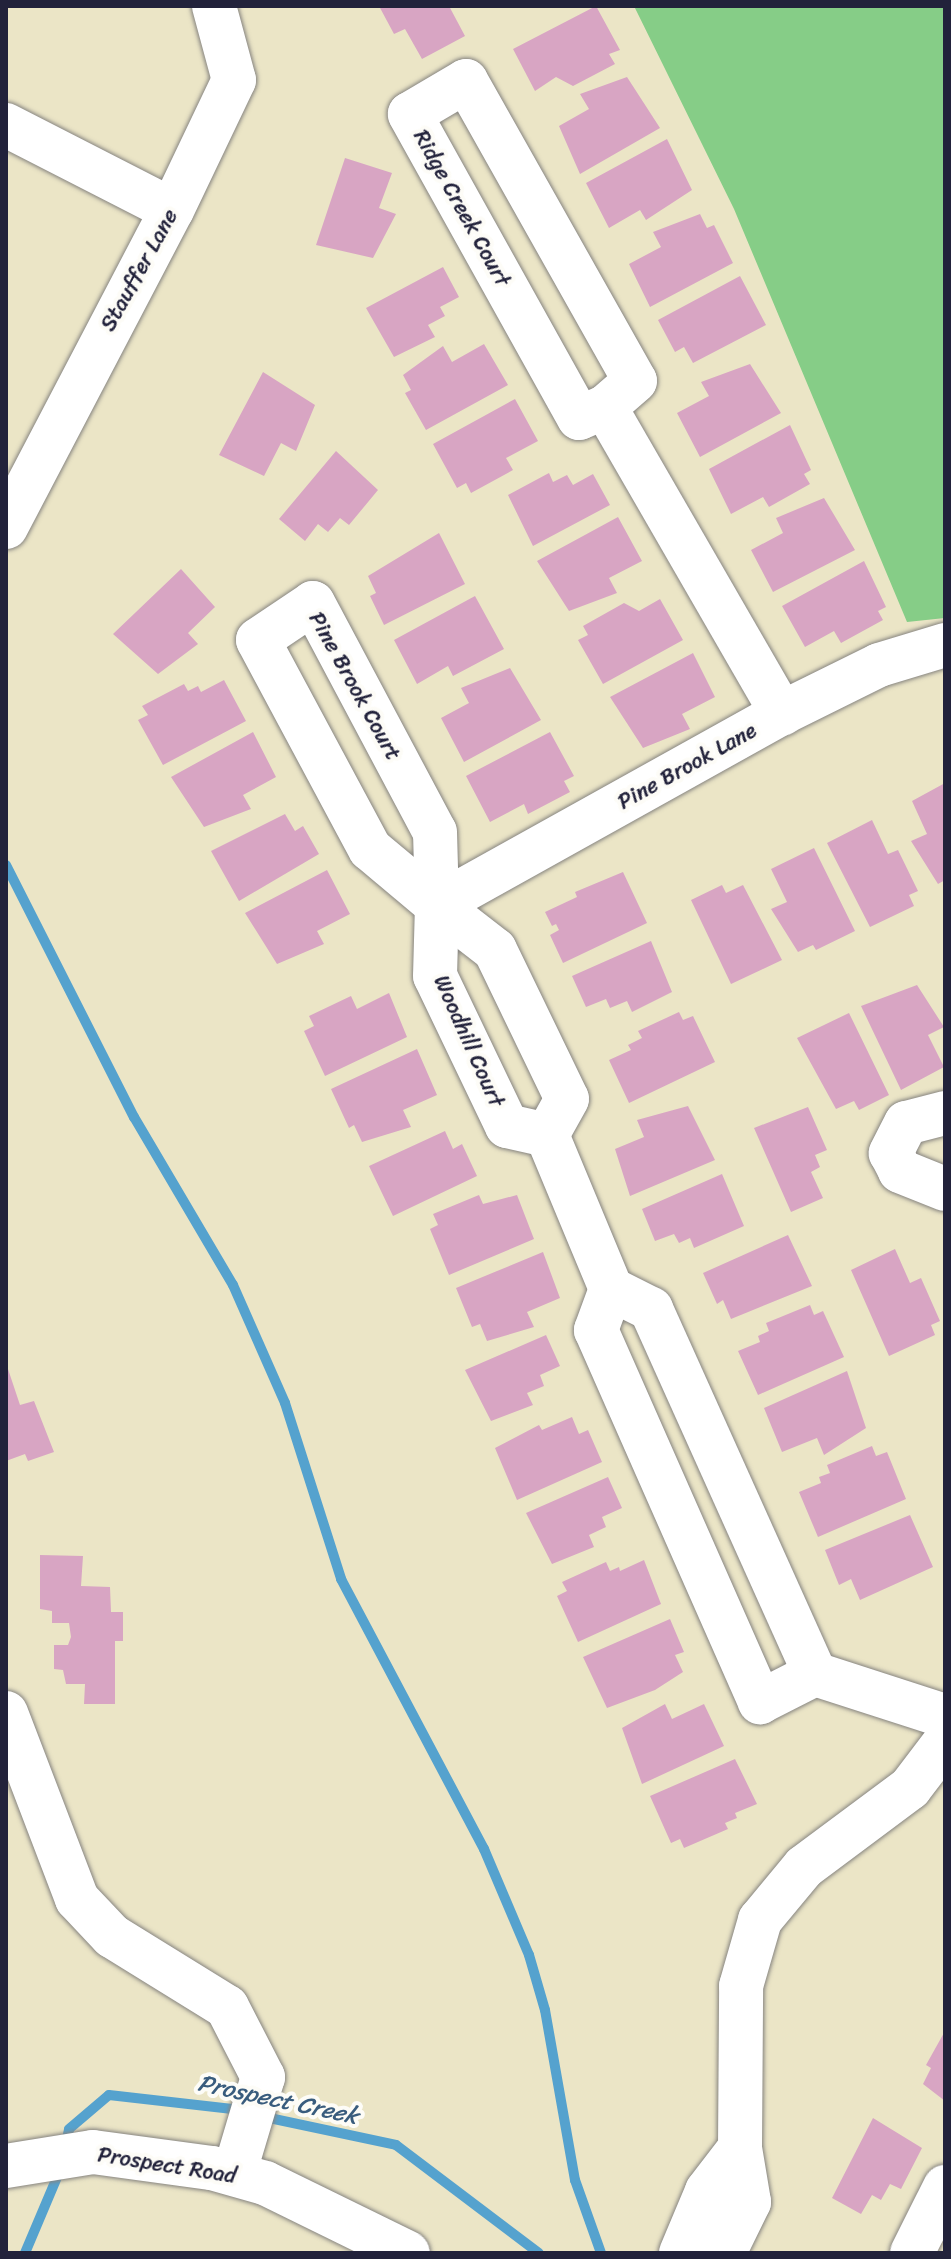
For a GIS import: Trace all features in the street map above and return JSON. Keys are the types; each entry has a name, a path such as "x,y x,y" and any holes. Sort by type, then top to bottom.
{"street":[{"name":"Stauffer Lane","path":"6,527 172,210 234,80 214,6"},
{"name":"Ridge Creek Court","path":"466,81 635,381 605,407 579,418 410,114 466,81"},
{"path":"6,125 172,210"},
{"path":"605,407 782,713"},
{"name":"Pine Brook Court","path":"313,603 435,832 437,905 370,849 258,640 313,603"},
{"name":"Pine Brook Lane","path":"437,905 782,713 879,665 945,645"},
{"path":"437,905 495,950 567,1099 547,1135 611,1289 651,1309 815,1674"},
{"name":"Woodhill Court","path":"437,905 435,976 507,1126 547,1135"},
{"path":"945,1113 906,1123 891,1153 900,1171 945,1189"},
{"path":"611,1289 596,1330 760,1702 815,1674 945,1716"},
{"path":"6,1713 77,1899 112,1936 168,1966 227,2007 263,2077 247,2138"},
{"path":"724,2253 749,2202 740,2148 741,1986 760,1920 804,1867 910,1788 945,1742"},
{"name":"Prospect Road","path":"14,2164 93,2152 247,2138 334,2214 408,2253"},
{"path":"681,2253 707,2191 740,2148"},
{"path":"912,2253 945,2187"}],"green space":[{"path":"634,6 945,6 945,618 907,622 734,209"}],"building":[{"path":"379,6 449,6 465,36 422,59 405,29 394,34"},
{"path":"596,6 620,50 609,54 615,64 573,86 556,77 535,91 513,49"},
{"path":"627,77 660,128 580,174 559,126 589,109 580,94"},
{"path":"667,139 692,190 646,220 640,210 609,228 586,183"},
{"path":"345,158 392,173 379,208 396,214 373,258 316,245"},
{"path":"700,214 707,228 714,225 733,263 650,307 629,264 661,247 653,232"},
{"path":"443,267 459,297 440,307 445,316 428,325 435,337 394,357 366,308"},
{"path":"740,276 766,325 693,363 684,347 675,352 658,320"},
{"path":"484,344 508,385 426,430 405,393 411,390 403,375 443,346 452,362"},
{"path":"750,364 781,413 700,457 677,413 709,396 701,382"},
{"path":"263,372 315,405 296,451 281,443 264,476 219,455"},
{"path":"515,399 538,441 506,458 513,470 471,493 466,483 457,488 433,444"},
{"path":"790,425 811,470 804,474 810,484 769,507 763,497 731,514 709,469"},
{"path":"336,451 378,490 349,525 340,518 328,532 318,524 305,541 279,519"},
{"path":"549,473 553,482 567,475 573,485 593,474 610,505 533,546 508,495"},
{"path":"824,498 855,550 773,592 751,550 783,533 776,518"},
{"path":"618,517 642,561 609,578 617,593 569,611 537,561"},
{"path":"439,533 465,584 384,625 370,596 376,593 368,576"},
{"path":"864,561 886,607 878,611 883,620 841,643 834,631 805,647 782,606"},
{"path":"181,569 215,607 188,633 198,644 158,674 113,634"},
{"path":"475,596 504,649 453,676 448,666 417,684 394,640"},
{"path":"660,599 683,640 603,684 578,640 588,635 583,626 624,603 639,611"},
{"path":"693,653 715,697 682,714 690,729 643,748 610,697"},
{"path":"510,668 541,720 464,762 441,718 469,703 461,688"},
{"path":"224,680 246,721 163,765 138,720 148,715 142,706 184,684 188,691 198,686 201,692"},
{"path":"253,732 276,777 243,795 251,809 204,827 171,777"},
{"path":"550,732 574,776 564,781 570,792 528,814 524,804 490,822 466,776"},
{"path":"945,783 945,880 938,884 911,841 927,834 912,801"},
{"path":"285,814 295,831 303,826 319,854 239,901 211,851"},
{"path":"872,820 888,854 898,850 918,891 909,895 914,906 870,927 827,843"},
{"path":"814,848 855,931 816,950 813,945 798,952 771,909 787,902 771,869"},
{"path":"327,870 350,914 317,931 324,944 277,964 245,913"},
{"path":"623,872 647,923 563,963 550,935 559,930 556,924 552,926 545,912 577,897 575,892"},
{"path":"722,885 726,893 743,885 782,960 731,984 691,900"},
{"path":"651,941 672,992 632,1012 627,1001 610,1008 606,999 586,1007 572,976"},
{"path":"917,985 944,1027 928,1035 944,1067 901,1090 861,1006"},
{"path":"389,993 407,1037 325,1076 304,1031 314,1026 309,1016 351,996 357,1009"},
{"path":"679,1012 683,1020 693,1016 715,1062 629,1103 609,1060 631,1050 628,1045 642,1038 638,1031"},
{"path":"849,1013 889,1095 859,1110 854,1101 836,1109 797,1038"},
{"path":"417,1049 437,1095 403,1110 411,1127 362,1142 354,1125 349,1128 331,1089"},
{"path":"688,1106 715,1160 630,1196 615,1149 644,1137 637,1120"},
{"path":"808,1107 827,1150 815,1155 820,1167 811,1172 823,1198 791,1212 754,1128"},
{"path":"445,1131 453,1149 462,1144 477,1176 393,1216 369,1166"},
{"path":"722,1174 744,1226 694,1248 690,1238 679,1243 674,1234 655,1241 642,1209"},
{"path":"479,1195 483,1204 517,1195 534,1239 449,1275 430,1229 438,1225 433,1214"},
{"path":"788,1235 812,1286 731,1319 723,1300 717,1304 703,1273"},
{"path":"895,1249 910,1283 921,1278 940,1321 931,1325 935,1335 889,1356 851,1270"},
{"path":"543,1252 560,1298 527,1312 534,1327 487,1341 480,1324 472,1327 456,1288"},
{"path":"810,1305 814,1315 823,1311 844,1357 758,1395 738,1351 760,1342 758,1336 769,1331 766,1323"},
{"path":"546,1335 560,1366 540,1375 544,1386 527,1393 533,1405 491,1421 465,1370"},
{"path":"6,1363 20,1405 34,1401 54,1452 28,1461 25,1454 6,1461"},
{"path":"847,1371 866,1428 824,1455 817,1438 782,1452 764,1408"},
{"path":"572,1417 579,1434 588,1430 602,1462 517,1500 495,1448 539,1425 542,1430"},
{"path":"872,1446 876,1456 887,1452 906,1499 818,1537 799,1492 821,1483 819,1477 830,1473 827,1465"},
{"path":"608,1477 622,1508 602,1517 606,1527 589,1535 594,1547 552,1564 526,1513"},
{"path":"910,1515 933,1567 860,1600 851,1579 839,1585 825,1550"},
{"path":"40,1555 83,1556 81,1586 110,1587 111,1612 123,1612 123,1641 115,1641 115,1704 84,1704 85,1684 66,1684 63,1670 54,1669 54,1645 68,1645 71,1637 69,1623 52,1623 52,1611 40,1609"},
{"path":"644,1560 661,1604 578,1642 557,1596 567,1591 562,1582 606,1562 610,1571 619,1567 620,1571"},
{"path":"670,1619 684,1652 675,1655 683,1672 655,1690 607,1708 583,1657"},
{"path":"665,1704 672,1719 704,1704 724,1746 642,1784 622,1728"},
{"path":"735,1759 757,1804 735,1813 737,1818 725,1823 728,1829 684,1848 680,1839 671,1843 650,1796"},
{"path":"945,2031 945,2101 923,2084 931,2068 926,2065"},
{"path":"873,2118 922,2148 901,2189 890,2184 881,2200 872,2195 861,2214 832,2198"}],"waterway":[{"path":"6,865 134,1117 233,1285 285,1403 341,1579 484,1849 529,1955 545,2010 575,2180 601,2253"},
{"name":"Prospect Creek","path":"65,2147 69,2129 109,2095 241,2110"},
{"name":"Prospect Creek","path":"260,2116 396,2145 539,2253"},
{"name":"Prospect Creek","path":"25,2253 60,2170"}]}
